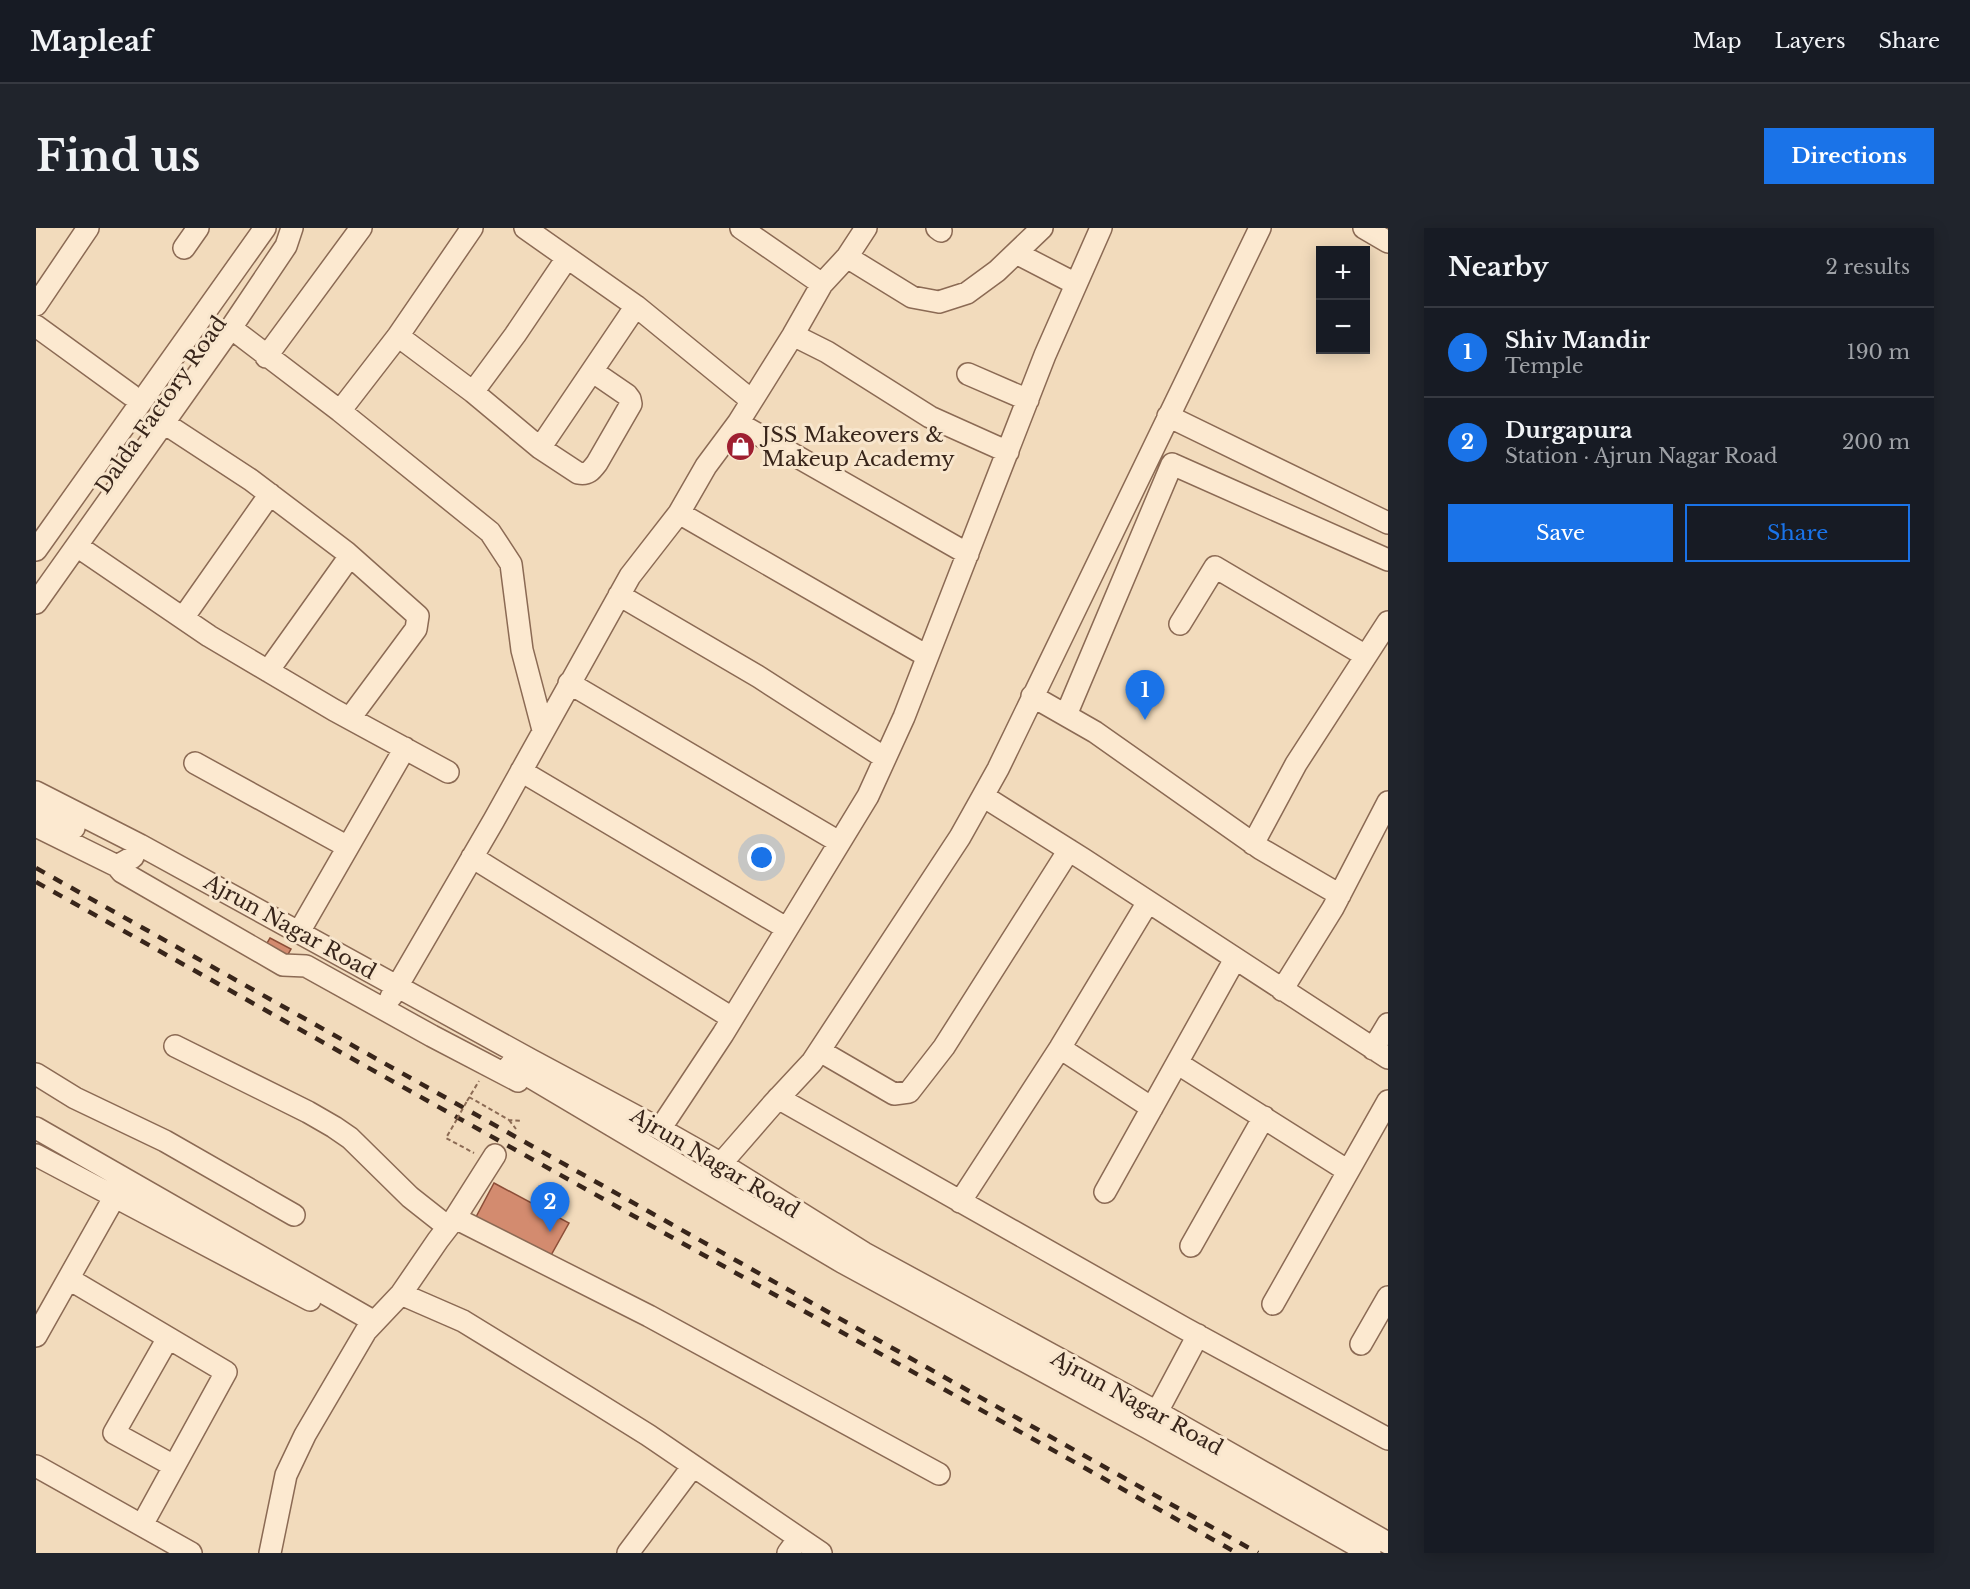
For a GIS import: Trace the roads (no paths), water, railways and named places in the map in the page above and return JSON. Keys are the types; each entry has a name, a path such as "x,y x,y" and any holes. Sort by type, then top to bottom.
{"street":[{"path":"36,305 88,228"},
{"path":"184,248 198,228"},
{"path":"36,527 252,228"},
{"name":"Dalda Factory Road","path":"36,550 225,313 265,228"},
{"name":"Dalda Factory Road","path":"36,581 285,228"},
{"path":"36,603 164,423 225,313 286,246 292,228"},
{"path":"266,357 361,228"},
{"path":"340,411 398,336 472,228"},
{"path":"525,228 636,306 751,400"},
{"path":"741,228 822,284"},
{"path":"394,991 630,576 679,513 706,466 738,423 793,335 822,284 847,257 866,228"},
{"path":"847,257 912,297 939,302 967,293 997,271 1042,228"},
{"path":"660,1129 732,1018 868,796 927,656 1028,400 1101,228"},
{"path":"706,1181 777,1098 812,1062 960,837 983,796 1260,228"},
{"path":"1364,228 1388,242"},
{"path":"1016,253 1076,284"},
{"path":"473,392 567,258"},
{"path":"540,448 636,306"},
{"path":"225,313 266,357 340,411 490,532 511,564 522,650 543,730"},
{"path":"36,326 131,395"},
{"path":"793,335 828,352 930,417 1008,452"},
{"path":"398,336 473,392 540,448 583,474 591,471 597,463 630,409 632,401 592,371"},
{"path":"968,374 1028,400"},
{"path":"1168,416 1388,523"},
{"path":"164,423 270,494 350,556 418,616 416,629 350,718"},
{"path":"738,423 968,554"},
{"path":"1066,716 1172,464 1388,560"},
{"path":"183,618 270,494"},
{"path":"1127,500 1152,511"},
{"path":"679,513 927,656"},
{"path":"77,546 209,636 448,772"},
{"path":"268,671 350,556"},
{"path":"1180,624 1215,567 1366,656"},
{"path":"619,595 759,676 885,758"},
{"path":"1253,844 1296,764 1388,622"},
{"path":"569,683 839,842"},
{"path":"1032,696 1095,732 1253,844 1340,895"},
{"path":"298,932 405,748"},
{"path":"195,763 348,847"},
{"path":"520,771 786,928"},
{"name":"Ajrun Nagar Road","path":"36,792 140,845 298,932 524,1073 842,1262 1388,1543"},
{"path":"983,796 1381,1054 1388,1023"},
{"path":"1282,990 1340,895 1388,802"},
{"name":"Ajrun Nagar Road","path":"36,809 125,862 394,991 531,1060 660,1129 720,1163 864,1253 1152,1420 1370,1553"},
{"path":"36,826 125,862 122,872 283,965 306,966 517,1084 531,1060"},
{"path":"820,1051 894,1094 909,1092 944,1047 1068,850"},
{"path":"472,857 732,1018"},
{"path":"960,1202 1060,1048 1148,902"},
{"path":"1105,1192 1235,959"},
{"path":"175,1046 334,1127 350,1138 410,1197 452,1223 649,1316 939,1474"},
{"path":"1060,1048 1152,1108"},
{"path":"1177,1063 1348,1171"},
{"path":"36,1074 75,1098 165,1141 294,1215"},
{"path":"777,1098 1388,1439"},
{"path":"1273,1304 1388,1101"},
{"path":"1191,1246 1264,1117"},
{"path":"36,1128 370,1326"},
{"path":"36,1155 370,1326"},
{"path":"270,1553 286,1475 304,1434 370,1326 401,1294 452,1223 493,1159"},
{"path":"36,1336 115,1196"},
{"path":"69,1279 168,1338 230,1364 142,1526"},
{"path":"401,1294 463,1321 648,1435 693,1466 793,1546 821,1553"},
{"path":"1361,1344 1388,1297"},
{"path":"1152,1420 1198,1335"},
{"path":"168,1338 114,1433 174,1466"},
{"path":"36,1466 191,1553"},
{"path":"628,1553 693,1466"}],"railway":[{"path":"36,868 1258,1553"},
{"path":"36,882 1237,1553"}],"place":[{"name":"JSS Makeovers & Makeup Academy","path":"741,447"},
{"name":"Shiv Mandir","path":"1145,720"},
{"name":"Durgapura","path":"550,1232"}]}
